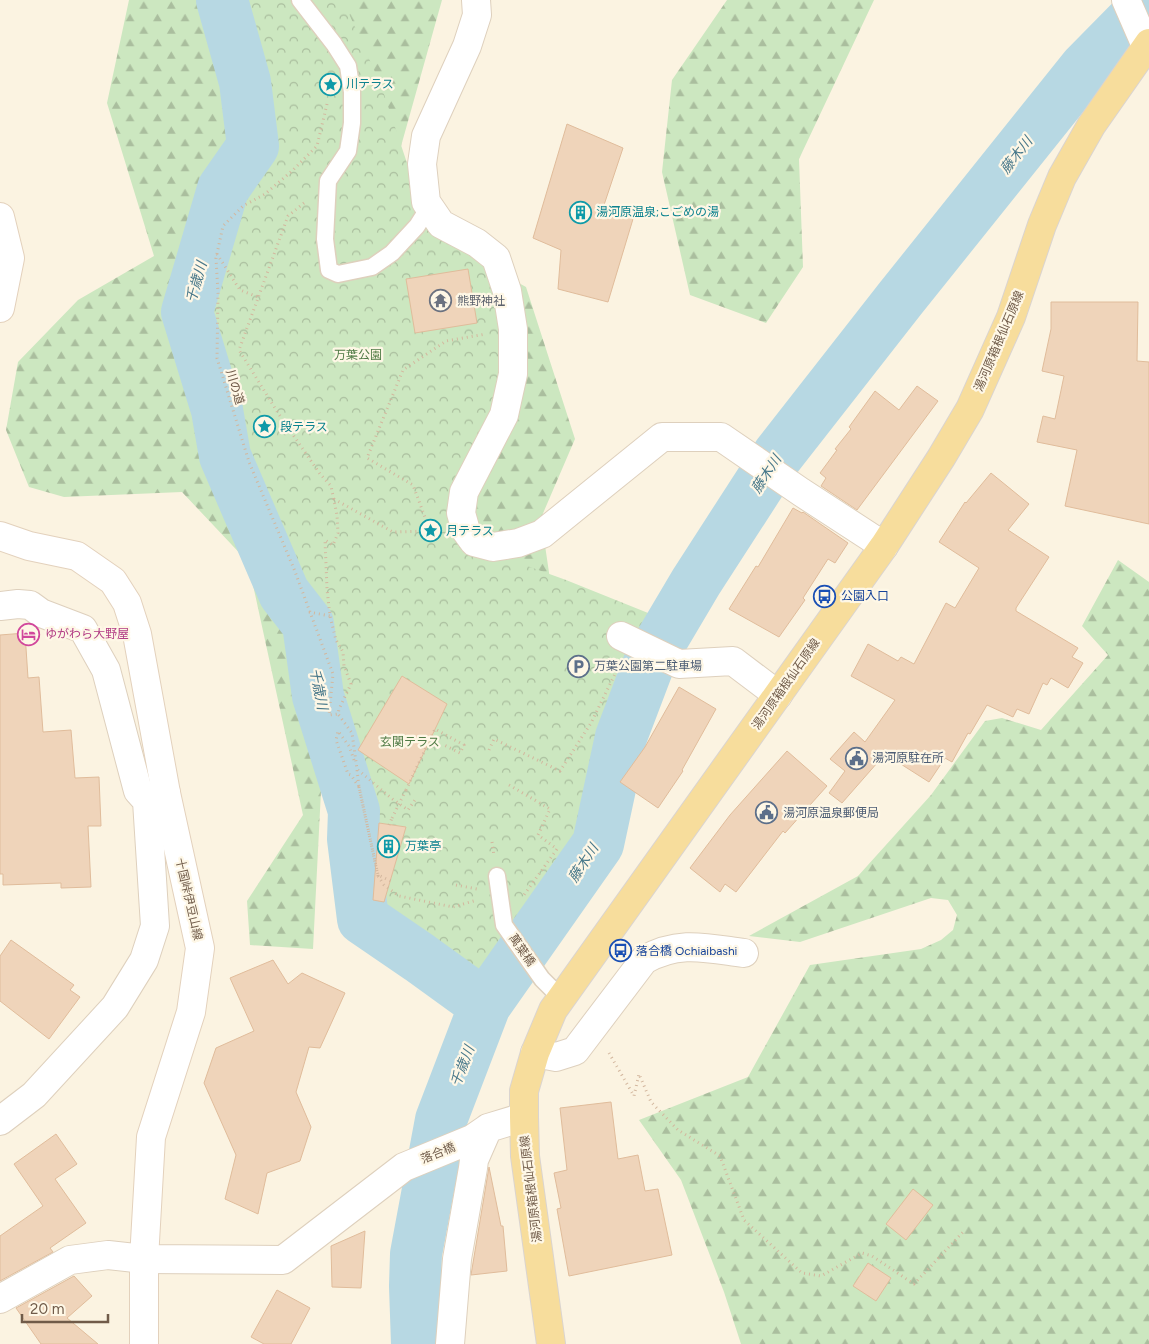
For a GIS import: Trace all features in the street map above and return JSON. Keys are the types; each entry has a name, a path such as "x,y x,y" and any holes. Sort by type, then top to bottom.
{"main road":[{"name":"湯河原箱根仙石原線","path":"551,1344 525,1156 524,1091 535,1053 553,1010 884,546 941,458 970,409 1011,317 1042,225 1062,177 1144,38"}],"street":[{"path":"476,0 477,15 467,46 426,136 422,164 426,202 441,224 477,243 496,258 507,291 513,329 513,374 504,415 464,492 461,512 466,531 474,542 493,547 518,543 542,534 662,437 721,437 884,546"},
{"path":"1126,0 1144,38"},
{"path":"0,218 10,258 0,308"},
{"name":"十国峠伊豆山線","path":"0,536 30,546 77,556 113,580 127,603 137,634 156,797 200,948 191,1012 151,1137 144,1260 144,1344"},
{"path":"0,606 30,605 41,614 84,629 106,670 138,791 156,797 155,926 144,960 115,1006 34,1095 0,1121"},
{"path":"626,638 679,664 733,661 778,695"},
{"path":"535,1053 556,1057 576,1051 644,960 656,953 670,948 691,946 744,953"},
{"name":"落合橋","path":"0,1299 70,1260 108,1254 144,1260 283,1260 404,1167 524,1117"},
{"path":"450,1344 457,1259 480,1134"}],"lane":[{"path":"300,0 334,44 348,66 352,92 352,123 348,151 328,181 325,239 330,270 338,274 372,267 392,253 417,226 429,207"},
{"name":"萬葉橋","path":"497,876 504,925 540,976 562,999"}],"path":[{"name":"川の道","path":"328,98 317,146 265,194 244,206 223,226 217,253 217,358 249,462 294,569 333,674 329,715 338,714"},
{"path":"309,199 288,216 240,350 278,413 320,474 331,486 337,515 338,533 333,545 324,540 330,616 336,640 343,652 344,666 351,684 338,714 352,733 359,787 378,875 384,885 399,896 453,907"},
{"path":"217,253 240,290 258,297"},
{"path":"334,499 393,532 430,531 413,485 367,458 403,370 446,341 513,329"},
{"path":"309,612 330,616"},
{"path":"489,750 494,739 560,770 591,723 626,638"},
{"path":"389,825 435,729 464,745 460,753 444,745"},
{"path":"359,787 352,775 348,774 336,740 338,731 349,746 357,770 408,810 415,800"},
{"path":"509,785 550,809 538,835 557,848 538,875"},
{"path":"378,875 393,882"},
{"path":"607,1048 634,1096 639,1074 651,1102 678,1130 720,1156 744,1220 802,1273 820,1276 862,1253 872,1256 914,1284 963,1232"}],"green space":[{"path":"129,0 442,0 389,189 440,239 526,287 575,439 541,518 557,627 392,650 321,791 313,949 250,945 247,901 303,815 248,562 182,492 64,497 29,487 6,430 18,362 78,300 154,256 107,103"},
{"name":"万葉公園","path":"222,0 343,0 382,88 424,214 492,262 509,373 460,489 489,552 566,580 663,619 589,838 485,1005 363,919 353,839 354,811 318,696 308,624 284,593 225,456 217,410 187,312 223,189 253,145 245,82"},
{"path":"727,0 874,0 799,159 803,267 766,323 690,295 662,172 672,80"},
{"path":"1118,560 1149,582 1149,1344 741,1344 724,1292 681,1180 639,1120 748,1077 810,965 921,949 941,940 953,930 957,915 948,900 931,898 800,942 749,936 858,876 931,795 985,721 1002,718 1041,730 1108,655 1082,626"}],"building":[{"name":"湯河原温泉;こごめの湯","path":"567,124 623,148 604,205 633,219 608,302 558,289 561,250 533,238"},
{"name":"熊野神社","path":"468,269 477,323 415,333 406,279"},
{"path":"1051,302 1138,302 1137,361 1149,362 1149,524 1065,506 1077,450 1037,442 1043,416 1055,419 1064,376 1042,371 1051,329"},
{"path":"917,386 938,401 857,510 821,486 826,478 820,473 837,450 835,449 851,429 849,427 875,391 899,410"},
{"path":"991,473 1029,504 1008,530 1049,557 1016,608 1016,611 1078,648 1072,657 1083,663 1068,688 1051,678 1047,685 1043,683 1029,714 1017,709 1013,717 987,705 970,734 968,733 952,762 945,758 929,782 885,754 842,803 829,793 845,771 830,759 854,732 865,742 895,700 851,676 868,644 898,661 901,657 914,664 946,603 955,608 979,568 939,542 965,502"},
{"path":"793,508 803,512 848,543 835,563 828,559 803,598 805,600 779,637 729,609 756,566 758,567"},
{"path":"25,633 28,678 39,677 43,732 71,730 75,778 99,777 101,826 88,826 91,887 61,888 61,883 3,885 3,874 0,874 0,635"},
{"path":"402,676 447,704 409,784 358,750"},
{"path":"679,687 716,709 683,771 658,808 620,782 645,747"},
{"path":"787,751 827,786 785,833 783,831 736,892 725,884 720,892 690,868 730,815"},
{"name":"万葉亭","path":"379,823 406,827 384,902 373,900"},
{"path":"11,940 74,985 70,990 80,997 49,1039 0,1001 0,956"},
{"path":"273,960 288,984 302,973 345,993 320,1048 309,1047 296,1092 311,1127 300,1161 267,1173 258,1214 225,1199 236,1155 204,1083 216,1048 254,1031 230,978"},
{"path":"611,1102 618,1159 638,1155 645,1191 658,1189 672,1255 569,1276 557,1209 561,1208 554,1173 567,1170 560,1108"},
{"path":"56,1134 77,1164 55,1179 86,1223 50,1248 53,1252 0,1281 0,1236 43,1206 14,1164"},
{"path":"489,1167 501,1226 503,1226 507,1271 471,1275"},
{"path":"913,1189 933,1205 906,1240 886,1224"},
{"path":"365,1231 361,1288 332,1287 331,1246"},
{"path":"868,1263 891,1278 876,1301 853,1286"},
{"path":"74,1276 92,1296 67,1318 98,1344 41,1344 16,1308"},
{"path":"277,1290 310,1308 291,1344 264,1344 251,1337"}],"waterway":[{"name":"千歳川","path":"222,0 245,82 253,146 223,189 187,312 217,410 225,456 284,593 308,624 318,696 354,811 353,839 363,919 485,1005 441,1120 416,1254 417,1344"},
{"name":"藤木川","path":"485,1005 598,844 621,737 651,658 696,582 778,455 1085,68 1149,3"}],"place":[{"name":"川テラス","path":"330,84"},
{"name":"湯河原温泉;こごめの湯","path":"580,212"},
{"name":"熊野神社","path":"441,301"},
{"name":"段テラス","path":"264,427"},
{"name":"月テラス","path":"430,531"},
{"name":"公園入口","path":"825,596"},
{"name":"ゆがわら大野屋","path":"29,634"},
{"name":"万葉公園第二駐車場","path":"578,666"},
{"name":"湯河原駐在所","path":"856,758"},
{"name":"湯河原温泉郵便局","path":"767,813"},
{"name":"万葉亭","path":"389,846"},
{"name":"落合橋 Ochiaibashi","path":"620,951"}],"park label":[{"name":"玄関テラス","path":"410,742"}]}
